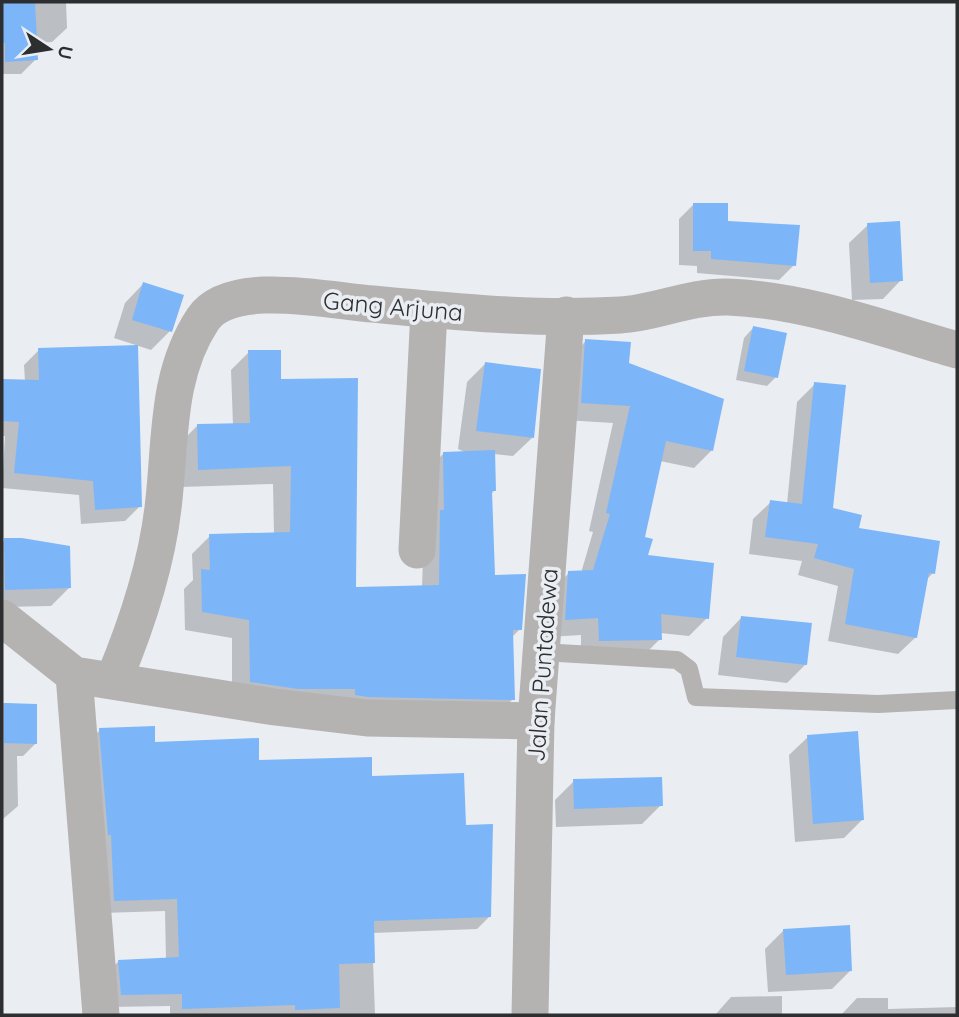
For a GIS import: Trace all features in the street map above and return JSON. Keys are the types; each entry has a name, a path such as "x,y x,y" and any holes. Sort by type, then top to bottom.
{"street":[{"name":"Gang Arjuna","path":"114,679 135,630 153,561 163,508 173,393 190,343 204,316 221,302 262,294 498,316 624,315 664,304 726,297 808,308 957,350"},
{"path":"417,550 429,310"},
{"name":"Jalan Puntadewa","path":"530,1015 536,721 566,315"},
{"path":"2,618 74,674 275,708 367,718 536,721"},
{"path":"74,674 102,1015"}],"lane":[{"path":"542,652 677,660 689,669 696,697 878,704 957,700"}],"building":[{"path":"2,2 35,2 38,60 5,62"},
{"path":"693,203 728,203 728,221 800,225 796,266 711,259 711,251 693,251"},
{"path":"900,221 903,281 870,283 867,223"},
{"path":"143,282 184,295 172,332 132,320"},
{"path":"753,326 787,333 778,378 744,371"},
{"path":"585,339 631,342 629,363 724,399 713,451 666,441 645,537 653,539 648,555 714,563 709,619 661,614 662,640 599,641 598,618 565,620 568,571 593,570 610,514 606,513 630,406 581,403"},
{"path":"138,345 142,507 95,510 93,481 14,473 19,422 2,421 2,379 39,380 38,348"},
{"path":"248,350 281,350 281,379 358,378 356,587 439,585 440,510 444,510 443,452 495,450 496,491 492,491 495,575 526,574 522,630 513,630 515,700 368,697 355,695 355,689 298,689 250,682 249,620 202,612 201,569 210,570 209,534 290,532 291,466 198,470 197,424 250,423"},
{"path":"485,362 541,369 534,438 476,431"},
{"path":"814,382 846,385 833,508 862,515 859,528 940,541 935,574 929,573 917,638 845,624 854,569 814,558 818,544 765,537 770,500 802,504"},
{"path":"4,538 22,538 70,546 71,588 5,590"},
{"path":"741,616 812,623 807,665 736,657"},
{"path":"4,703 37,704 37,744 4,743"},
{"path":"155,726 155,742 259,738 259,760 372,757 372,776 464,773 466,825 493,824 491,917 374,921 375,963 339,964 340,1008 295,1010 295,1005 182,1009 182,994 121,995 118,960 179,957 177,899 114,901 111,835 108,835 99,728"},
{"path":"858,731 864,820 813,824 807,735"},
{"path":"662,777 663,806 574,809 573,779"},
{"path":"850,925 852,971 786,975 783,929"}]}
